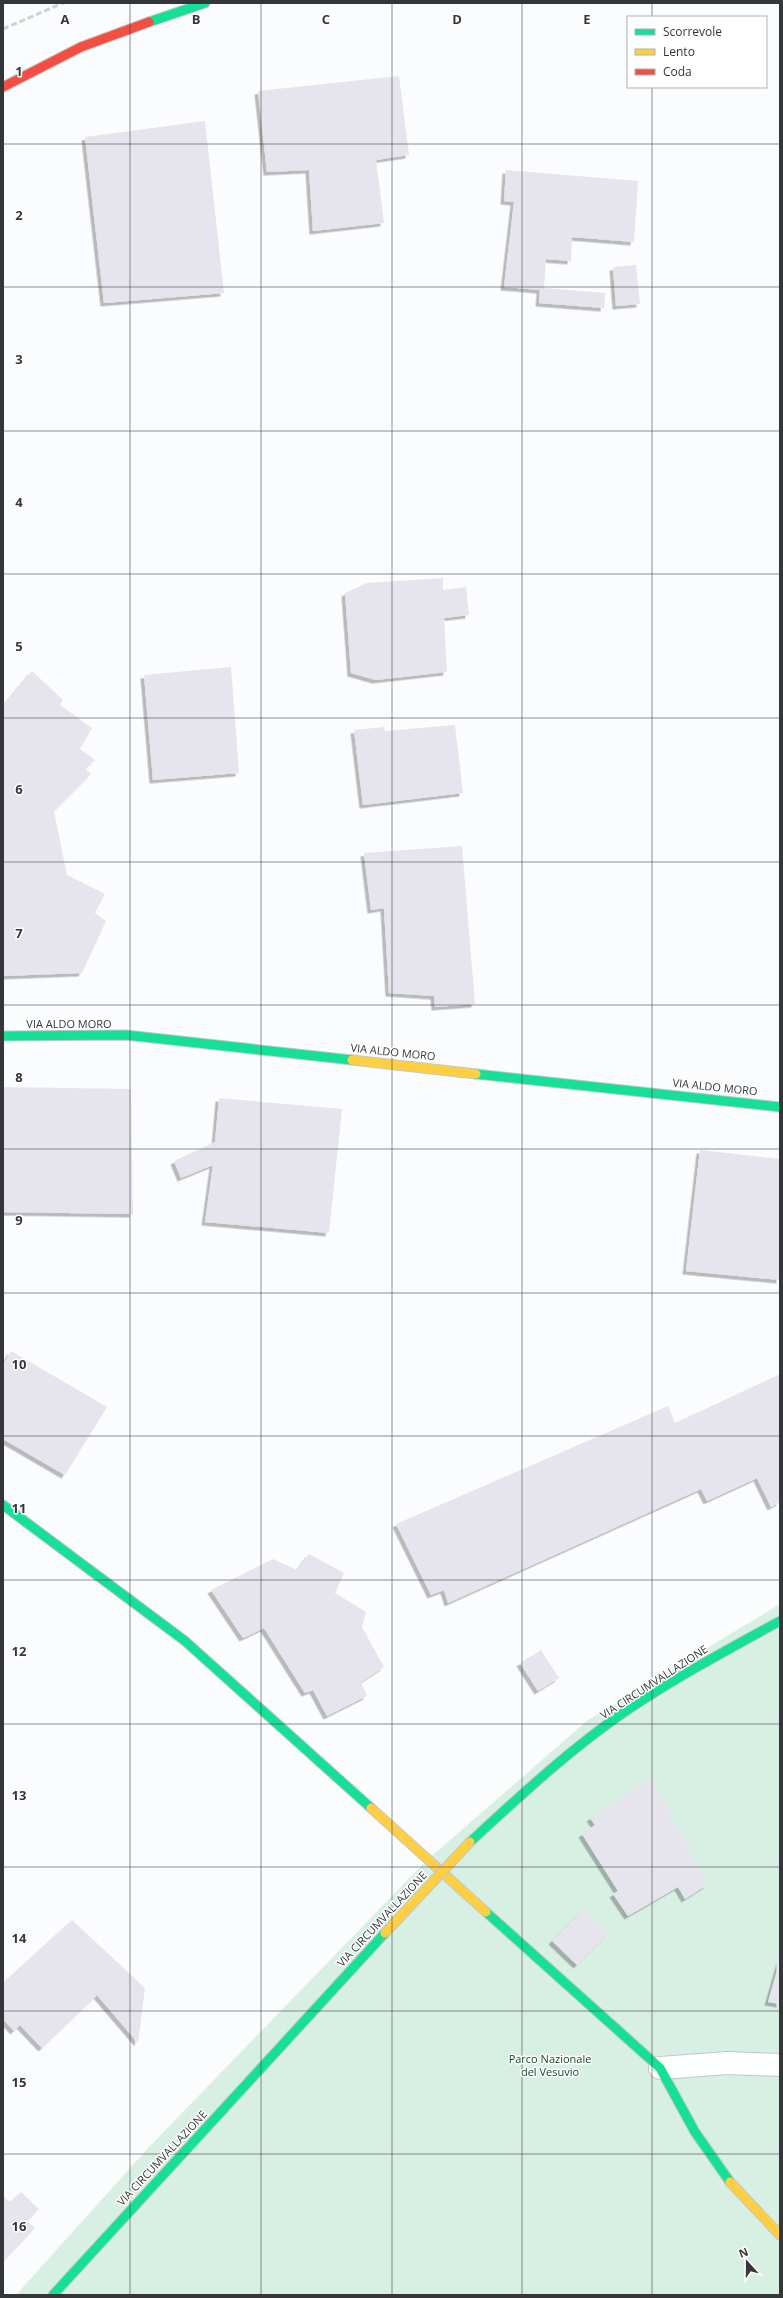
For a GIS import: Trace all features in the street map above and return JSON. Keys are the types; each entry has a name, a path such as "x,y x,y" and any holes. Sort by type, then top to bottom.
{"street":[{"path":"3,87 82,46 191,6 205,3"},
{"name":"VIA ALDO MORO","path":"3,1036 126,1035 780,1106"},
{"path":"3,1505 185,1642 660,2068 695,2132 723,2175 780,2235"},
{"name":"VIA CIRCUMVALLAZIONE","path":"53,2295 470,1842 542,1775 622,1714 702,1663 780,1621"},
{"path":"660,2068 728,2063 780,2065"}],"green space":[{"name":"Parco Nazionale del Vesuvio","path":"780,1604 780,2295 16,2295 149,2147 426,1861 588,1720"}],"building":[{"path":"399,76 409,155 376,160 384,223 313,231 309,170 267,172 258,91"},
{"path":"205,121 224,293 104,303 85,137"},
{"path":"506,170 638,181 634,242 572,237 571,261 546,259 544,288 605,293 604,308 539,303 540,290 504,287 514,202 504,201"},
{"path":"636,265 640,304 616,306 613,267"},
{"path":"443,578 443,590 466,587 469,615 444,618 447,672 376,680 351,673 345,593 367,583"},
{"path":"231,667 239,773 153,780 144,675"},
{"path":"32,671 63,700 60,705 92,728 80,749 95,760 85,769 91,774 54,811 67,875 105,894 95,913 106,921 82,973 3,976 3,706"},
{"path":"455,725 463,793 363,805 354,730 384,727 385,731"},
{"path":"462,846 475,1004 435,1007 434,996 389,993 384,908 371,910 364,853"},
{"path":"4,1087 131,1089 133,1214 3,1212"},
{"path":"219,1098 342,1109 329,1233 205,1222 213,1165 181,1178 174,1161 215,1142"},
{"path":"700,1150 780,1159 780,1280 686,1271"},
{"path":"11,1351 107,1407 65,1475 3,1439 3,1365"},
{"path":"780,1374 780,1502 771,1507 757,1478 707,1501 701,1489 448,1603 444,1590 431,1595 396,1524 668,1406 675,1423"},
{"path":"309,1554 344,1573 335,1593 366,1612 362,1627 384,1667 361,1682 367,1696 327,1716 313,1690 305,1693 264,1628 243,1638 211,1590 273,1559 297,1570"},
{"path":"541,1650 559,1678 538,1691 520,1663"},
{"path":"652,1778 707,1885 685,1899 678,1887 628,1916 613,1894 618,1891 582,1834 595,1825 590,1818"},
{"path":"583,1910 608,1934 577,1965 552,1941"},
{"path":"72,1920 145,1988 138,2043 97,1995 42,2048 20,2025 14,2031 3,2019 3,1983"},
{"path":"780,1960 780,2004 768,2002"},
{"path":"21,2192 39,2209 27,2221 35,2228 3,2262 3,2196 10,2202"}],"railway":[{"path":"3,29 63,3"}],"traffic: fast":[{"path":"149,22 205,3"},
{"path":"3,1036 126,1035 352,1060"},
{"path":"476,1074 780,1107"},
{"path":"3,1505 185,1641 371,1808"},
{"path":"470,1842 525,1791 583,1743 623,1713 642,1700 720,1654 780,1621"},
{"path":"486,1912 660,2068 695,2132 730,2182"},
{"path":"53,2295 385,1933"}],"traffic: slow":[{"path":"352,1060 476,1074"},
{"path":"371,1808 486,1912"},
{"path":"385,1933 470,1842"},
{"path":"730,2182 780,2235"}],"traffic: jam":[{"path":"3,87 81,47 149,22"}]}
